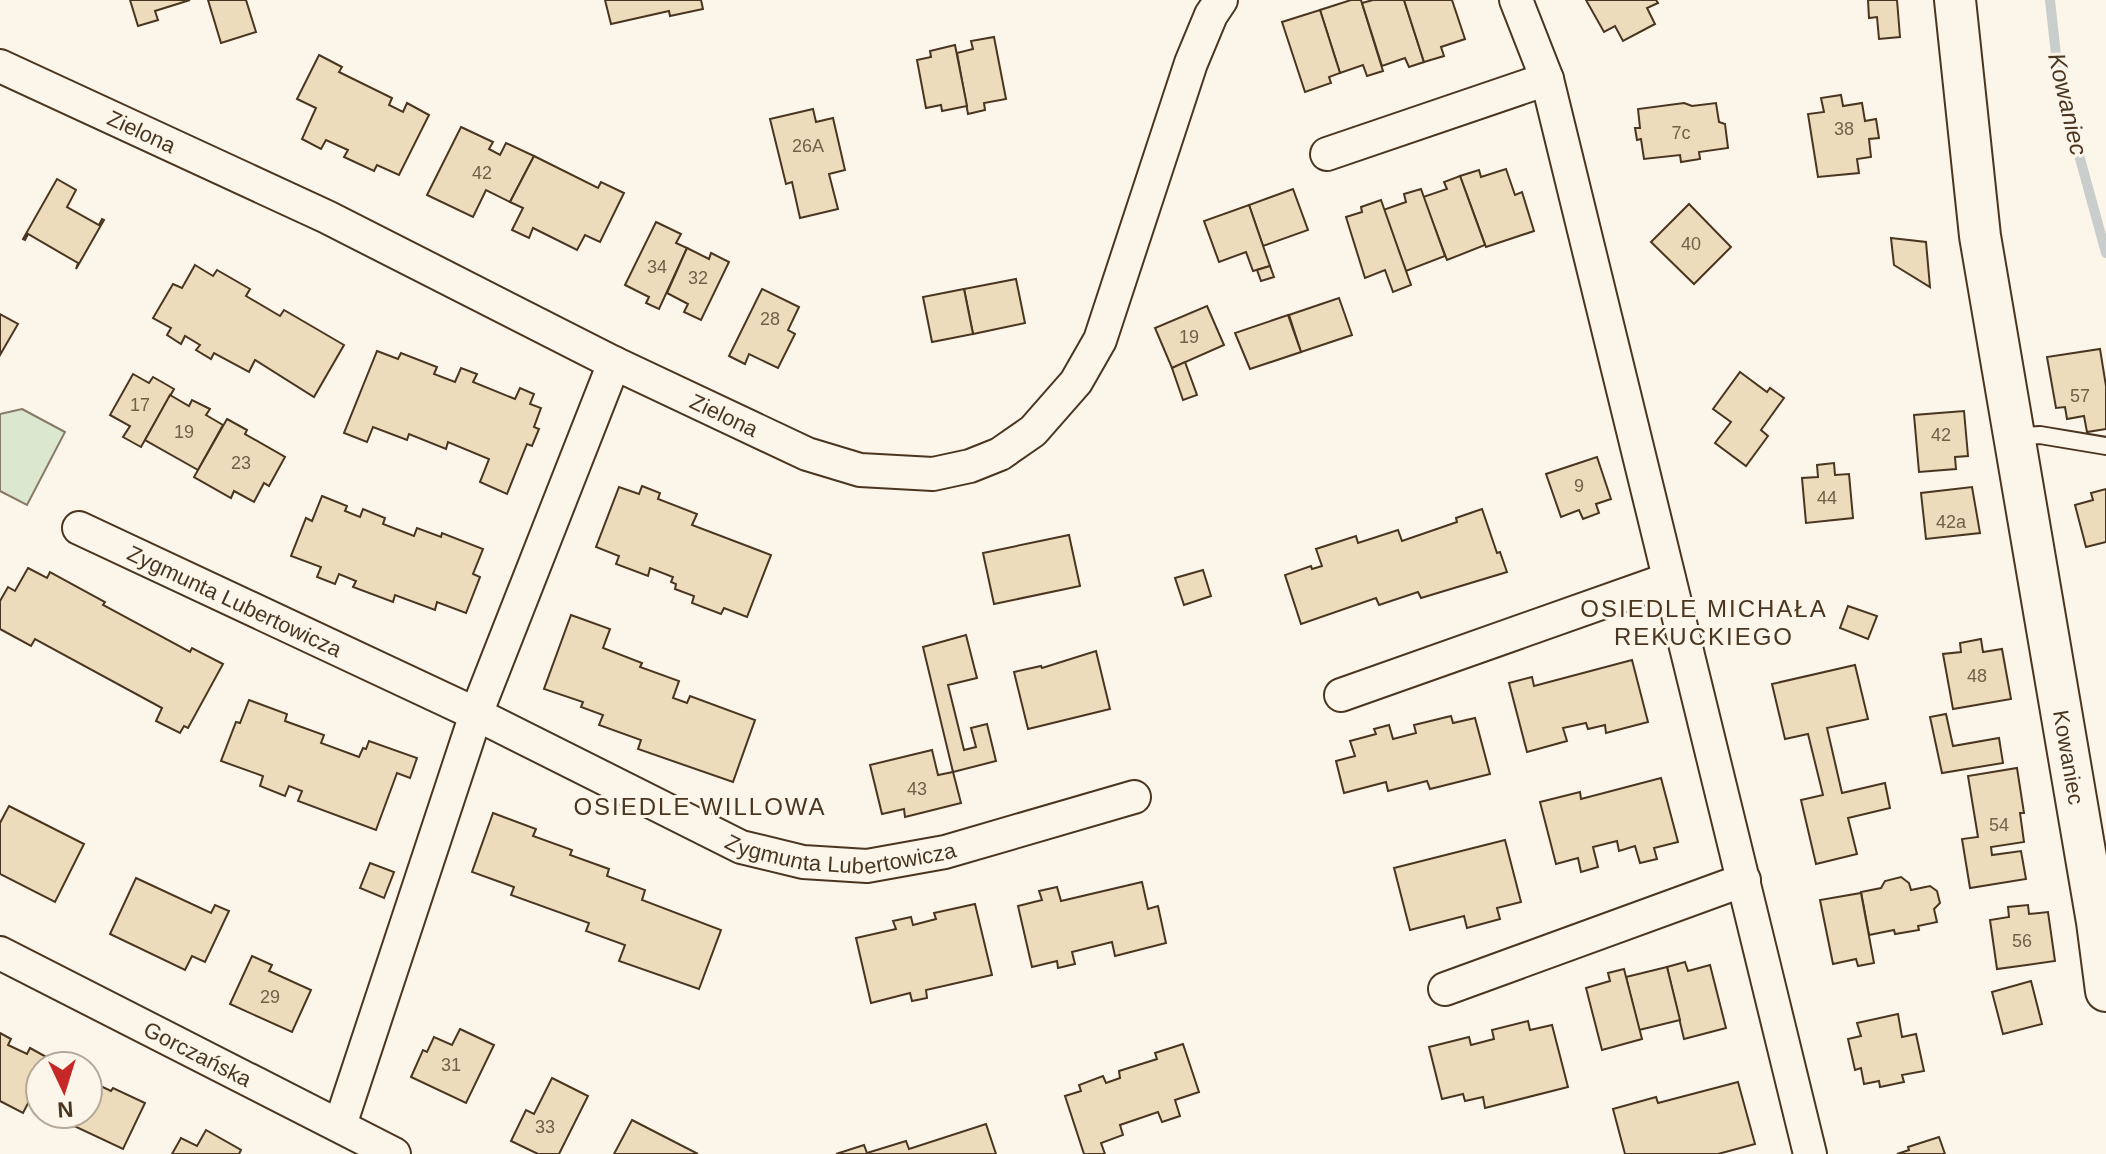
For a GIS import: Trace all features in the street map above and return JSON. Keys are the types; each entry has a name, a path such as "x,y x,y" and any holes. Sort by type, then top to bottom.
{"street":[{"name":"Zielona","path":"0,66 327,217 614,363 807,454 836,465 898,474 933,474 970,466 1000,454 1033,431 1076,382 1100,340 1191,63 1211,15 1221,0"},
{"path":"1516,0 1547,79 1810,1154"},
{"name":"Kowaniec","path":"1955,0 1980,236 2097,922 2106,991"},
{"path":"1327,154 1547,79"},
{"path":"340,1125 476,714 614,363"},
{"name":"Zygmunta Lubertowicza","path":"79,528 476,714 741,847 803,862 867,866 945,852 1134,797"},
{"path":"1341,695 1669,579"},
{"path":"1445,989 1744,880"},
{"name":"Gorczańska","path":"0,953 394,1154"}],"lane":[{"path":"2013,437 2040,435 2106,446"}],"green space":[{"path":"22,409 65,432 27,505 0,491 0,414"}],"building":[{"path":"130,0 190,0 155,11 158,20 138,26"},
{"path":"208,0 246,0 256,32 221,43"},
{"path":"605,0 701,0 703,9 670,16 669,11 611,24"},
{"path":"1361,0 1383,71 1367,76 1363,65 1340,73 1320,10"},
{"path":"1404,0 1424,62 1409,67 1405,58 1382,66 1362,3"},
{"path":"1404,0 1452,0 1465,39 1441,47 1444,56 1424,62"},
{"path":"1586,0 1656,0 1658,3 1647,8 1655,24 1623,41 1615,26 1604,32"},
{"path":"1868,0 1897,0 1900,37 1879,39 1877,17 1869,18"},
{"path":"1320,10 1340,73 1329,77 1331,83 1305,92 1282,22"},
{"path":"994,37 1006,99 984,103 985,110 968,114 957,53 973,49 971,41"},
{"path":"955,45 967,106 942,111 941,105 926,108 917,60 931,57 930,51"},
{"path":"319,55 342,67 339,72 392,98 389,105 403,112 407,103 429,115 399,175 377,165 374,171 344,157 348,150 326,140 321,149 302,139 316,108 297,99"},
{"path":"1841,95 1843,106 1862,103 1865,121 1876,119 1879,138 1869,139 1871,157 1857,159 1859,173 1818,177 1808,114 1824,112 1821,98"},
{"path":"1684,103 1692,106 1716,103 1719,122 1725,124 1728,148 1699,152 1700,159 1681,162 1680,155 1644,159 1641,139 1637,140 1635,128 1640,128 1638,109"},
{"path":"813,109 816,122 833,118 845,170 829,174 838,209 800,218 792,182 786,184 770,119"},
{"path":"461,127 493,142 489,149 500,155 506,143 534,156 510,202 486,190 473,217 427,195"},
{"path":"534,156 598,188 601,182 624,193 600,242 585,235 577,250 533,228 529,238 512,230 523,208 510,202"},
{"path":"1506,169 1515,195 1522,192 1534,231 1486,247 1460,176 1479,170 1481,177"},
{"path":"1460,176 1485,245 1447,260 1423,197 1447,189 1444,182"},
{"path":"57,179 76,190 67,207 99,225 104,220 76,269 78,263 28,234 23,239"},
{"path":"1293,189 1308,230 1263,246 1249,205"},
{"path":"1421,189 1445,256 1406,271 1383,210 1406,202 1404,194"},
{"path":"1381,200 1411,285 1393,292 1385,270 1365,278 1346,217 1362,212 1361,207"},
{"path":"1689,204 1731,247 1694,284 1651,242"},
{"path":"1249,205 1270,266 1253,271 1246,252 1219,262 1204,221"},
{"path":"656,222 681,234 676,243 687,248 659,309 646,303 649,297 625,285"},
{"path":"1891,238 1926,242 1930,287 1894,265"},
{"path":"687,248 709,259 711,253 729,262 701,320 684,312 688,304 667,293"},
{"path":"195,265 213,276 217,270 250,289 246,296 280,316 284,310 344,345 314,397 255,360 249,372 214,353 211,359 196,350 200,345 185,336 181,344 167,335 171,328 153,318 173,284 182,288"},
{"path":"1270,266 1274,277 1261,281 1257,270"},
{"path":"1016,279 1025,323 973,334 964,289"},
{"path":"762,289 799,307 788,330 795,334 778,368 749,354 745,364 729,356"},
{"path":"964,289 973,334 932,342 923,297"},
{"path":"1339,298 1352,335 1301,352 1289,315"},
{"path":"1207,306 1224,345 1172,368 1155,328"},
{"path":"0,314 18,324 0,355"},
{"path":"1288,315 1301,352 1250,369 1235,333"},
{"path":"2100,349 2106,386 2106,429 2087,432 2084,416 2067,419 2065,407 2056,408 2047,357"},
{"path":"377,351 398,359 401,353 437,367 434,374 455,382 461,368 477,374 473,382 515,399 520,388 534,394 530,404 541,408 534,427 539,429 532,446 527,444 507,494 480,482 489,459 448,442 446,449 409,434 407,440 373,427 367,442 344,433"},
{"path":"1185,362 1197,395 1183,400 1172,368"},
{"path":"1740,372 1767,392 1770,388 1784,398 1761,430 1768,436 1746,466 1715,443 1731,422 1713,409"},
{"path":"133,374 149,383 153,377 174,389 141,447 123,437 130,426 110,415"},
{"path":"170,395 189,406 192,400 210,409 206,415 223,425 198,470 145,440"},
{"path":"1964,411 1968,456 1955,457 1956,469 1919,472 1914,415"},
{"path":"227,419 247,430 245,434 285,457 269,486 264,483 254,502 234,491 231,498 194,477"},
{"path":"1597,457 1611,499 1596,504 1599,513 1583,519 1579,510 1561,517 1546,474"},
{"path":"1834,463 1835,475 1849,474 1853,518 1806,523 1802,478 1818,477 1817,465"},
{"path":"642,486 660,493 658,499 697,514 692,525 771,555 747,617 724,608 721,614 692,603 694,596 675,589 676,584 671,582 673,577 650,568 648,576 616,564 619,556 596,547 619,487 639,494"},
{"path":"1972,487 1980,533 1926,539 1921,493"},
{"path":"2106,489 2106,542 2086,547 2075,505 2093,500 2091,493"},
{"path":"322,496 347,506 345,511 360,517 363,509 385,518 383,524 414,536 417,528 441,537 442,533 483,549 473,574 480,577 466,613 437,602 435,610 395,595 393,602 353,587 356,581 339,574 335,584 317,577 321,567 291,556 306,518 312,521"},
{"path":"1482,509 1507,572 1421,598 1418,592 1379,605 1376,598 1301,624 1285,575 1311,566 1312,569 1322,566 1316,549 1356,536 1358,543 1398,530 1402,541 1457,522 1456,518"},
{"path":"1069,535 1080,586 994,604 983,553"},
{"path":"28,568 47,578 50,572 190,652 192,648 223,664 188,728 184,726 180,733 156,721 162,708 35,639 31,646 0,629 0,601 8,587 15,591"},
{"path":"1203,570 1211,596 1184,605 1175,578"},
{"path":"1848,606 1877,616 1868,639 1840,628"},
{"path":"571,615 610,629 603,648 642,663 640,667 679,681 673,698 687,703 690,696 755,720 733,782 638,749 641,740 599,725 603,715 581,707 583,702 544,689"},
{"path":"966,635 977,678 948,685 964,750 976,747 971,728 987,724 996,761 953,772 923,647"},
{"path":"1981,639 1983,652 2002,649 2011,699 1953,709 1943,654 1961,652 1960,643"},
{"path":"1096,651 1110,709 1028,729 1014,672 1042,668"},
{"path":"1632,660 1648,722 1606,733 1605,725 1588,729 1586,723 1563,728 1567,741 1527,752 1509,683 1532,677 1534,686"},
{"path":"1855,665 1868,719 1827,728 1842,793 1885,783 1890,808 1848,818 1857,854 1816,864 1801,800 1823,795 1808,734 1785,739 1772,684"},
{"path":"249,700 287,714 285,721 324,735 321,743 359,757 369,741 417,758 410,778 397,773 376,830 298,801 302,791 289,786 285,796 260,786 263,776 221,761 236,722 240,723"},
{"path":"1946,714 1953,746 1999,738 2003,763 1942,773 1930,717"},
{"path":"1451,716 1453,723 1475,718 1490,774 1430,789 1427,781 1388,791 1386,782 1344,793 1336,761 1355,756 1350,741 1376,734 1374,729 1389,725 1393,739 1416,733 1414,725"},
{"path":"932,750 938,775 953,772 961,803 905,817 904,809 882,814 870,765"},
{"path":"2017,768 2024,813 2020,813 2024,842 1991,847 1992,855 2021,851 2026,879 1970,888 1962,839 1978,837 1968,776"},
{"path":"1661,778 1678,842 1654,848 1657,859 1640,863 1635,846 1619,851 1617,841 1593,847 1598,867 1581,872 1578,858 1556,864 1540,802 1580,792 1581,799"},
{"path":"9,806 84,844 55,902 0,874 0,823"},
{"path":"493,813 536,829 533,836 572,850 570,855 609,869 607,876 645,890 642,900 721,930 699,989 619,961 625,945 586,931 589,923 511,895 514,887 472,872"},
{"path":"1505,840 1521,902 1497,908 1500,919 1467,928 1464,916 1410,930 1394,868"},
{"path":"370,863 394,872 384,898 360,888"},
{"path":"1901,877 1909,883 1911,890 1930,886 1937,891 1940,903 1934,909 1937,922 1918,926 1919,930 1895,934 1894,930 1869,935 1861,892 1881,888 1885,881"},
{"path":"136,878 211,913 215,905 229,911 205,962 192,956 185,970 110,934"},
{"path":"1142,882 1148,909 1158,906 1166,943 1115,956 1112,942 1072,952 1075,964 1058,968 1057,961 1032,967 1018,906 1042,900 1039,891 1057,887 1061,901"},
{"path":"1861,893 1874,963 1858,966 1856,959 1833,964 1820,900"},
{"path":"975,904 992,975 926,990 927,998 912,1001 910,993 871,1003 856,938 896,929 893,921 911,917 913,925 936,919 934,913"},
{"path":"2028,905 2029,914 2048,912 2055,961 1997,969 1990,920 2009,917 2008,907"},
{"path":"252,956 272,965 269,971 311,990 292,1032 230,1004"},
{"path":"1685,962 1688,971 1710,965 1726,1028 1684,1039 1667,967"},
{"path":"1667,967 1680,1020 1639,1030 1626,977"},
{"path":"1624,969 1642,1039 1602,1050 1586,988 1610,981 1608,973"},
{"path":"2031,981 2042,1024 2003,1034 1992,992"},
{"path":"1898,1014 1902,1037 1916,1034 1924,1071 1902,1075 1904,1082 1880,1087 1879,1081 1864,1084 1861,1068 1855,1070 1848,1039 1861,1036 1857,1023"},
{"path":"1528,1021 1530,1030 1552,1025 1568,1087 1485,1108 1483,1097 1465,1101 1463,1094 1442,1099 1429,1047 1469,1037 1471,1045 1494,1039 1492,1030"},
{"path":"460,1029 494,1045 466,1103 411,1077 423,1050 427,1052 434,1037 452,1045"},
{"path":"0,1033 11,1039 8,1045 24,1053 24,1111 0,1101"},
{"path":"1183,1044 1199,1092 1175,1100 1180,1116 1162,1122 1158,1112 1120,1125 1123,1135 1101,1143 1105,1154 1084,1154 1065,1096 1081,1091 1079,1085 1103,1076 1106,1083 1120,1078 1119,1071 1157,1059 1155,1053"},
{"path":"552,1078 588,1096 559,1154 538,1154 511,1141 526,1110 534,1114"},
{"path":"1738,1082 1755,1144 1718,1154 1625,1154 1613,1109 1656,1097 1658,1103"},
{"path":"104,1088 111,1091 113,1088 145,1103 123,1149 83,1130 104,1130"},
{"path":"632,1120 698,1154 614,1154"},
{"path":"986,1124 996,1154 836,1154 864,1145 867,1153 906,1141 909,1149"},
{"path":"206,1130 241,1150 239,1154 172,1154 181,1138 197,1146"},
{"path":"1939,1137 1945,1154 1897,1154 1909,1150 1908,1147"}],"waterway":[{"name":"Kowaniec","path":"2050,0 2059,82 2106,253"}],"district":[{"name":"OSIEDLE MICHAŁA REKUCKIEGO","path":"1704,622"},
{"name":"OSIEDLE WILLOWA","path":"700,806"}]}
